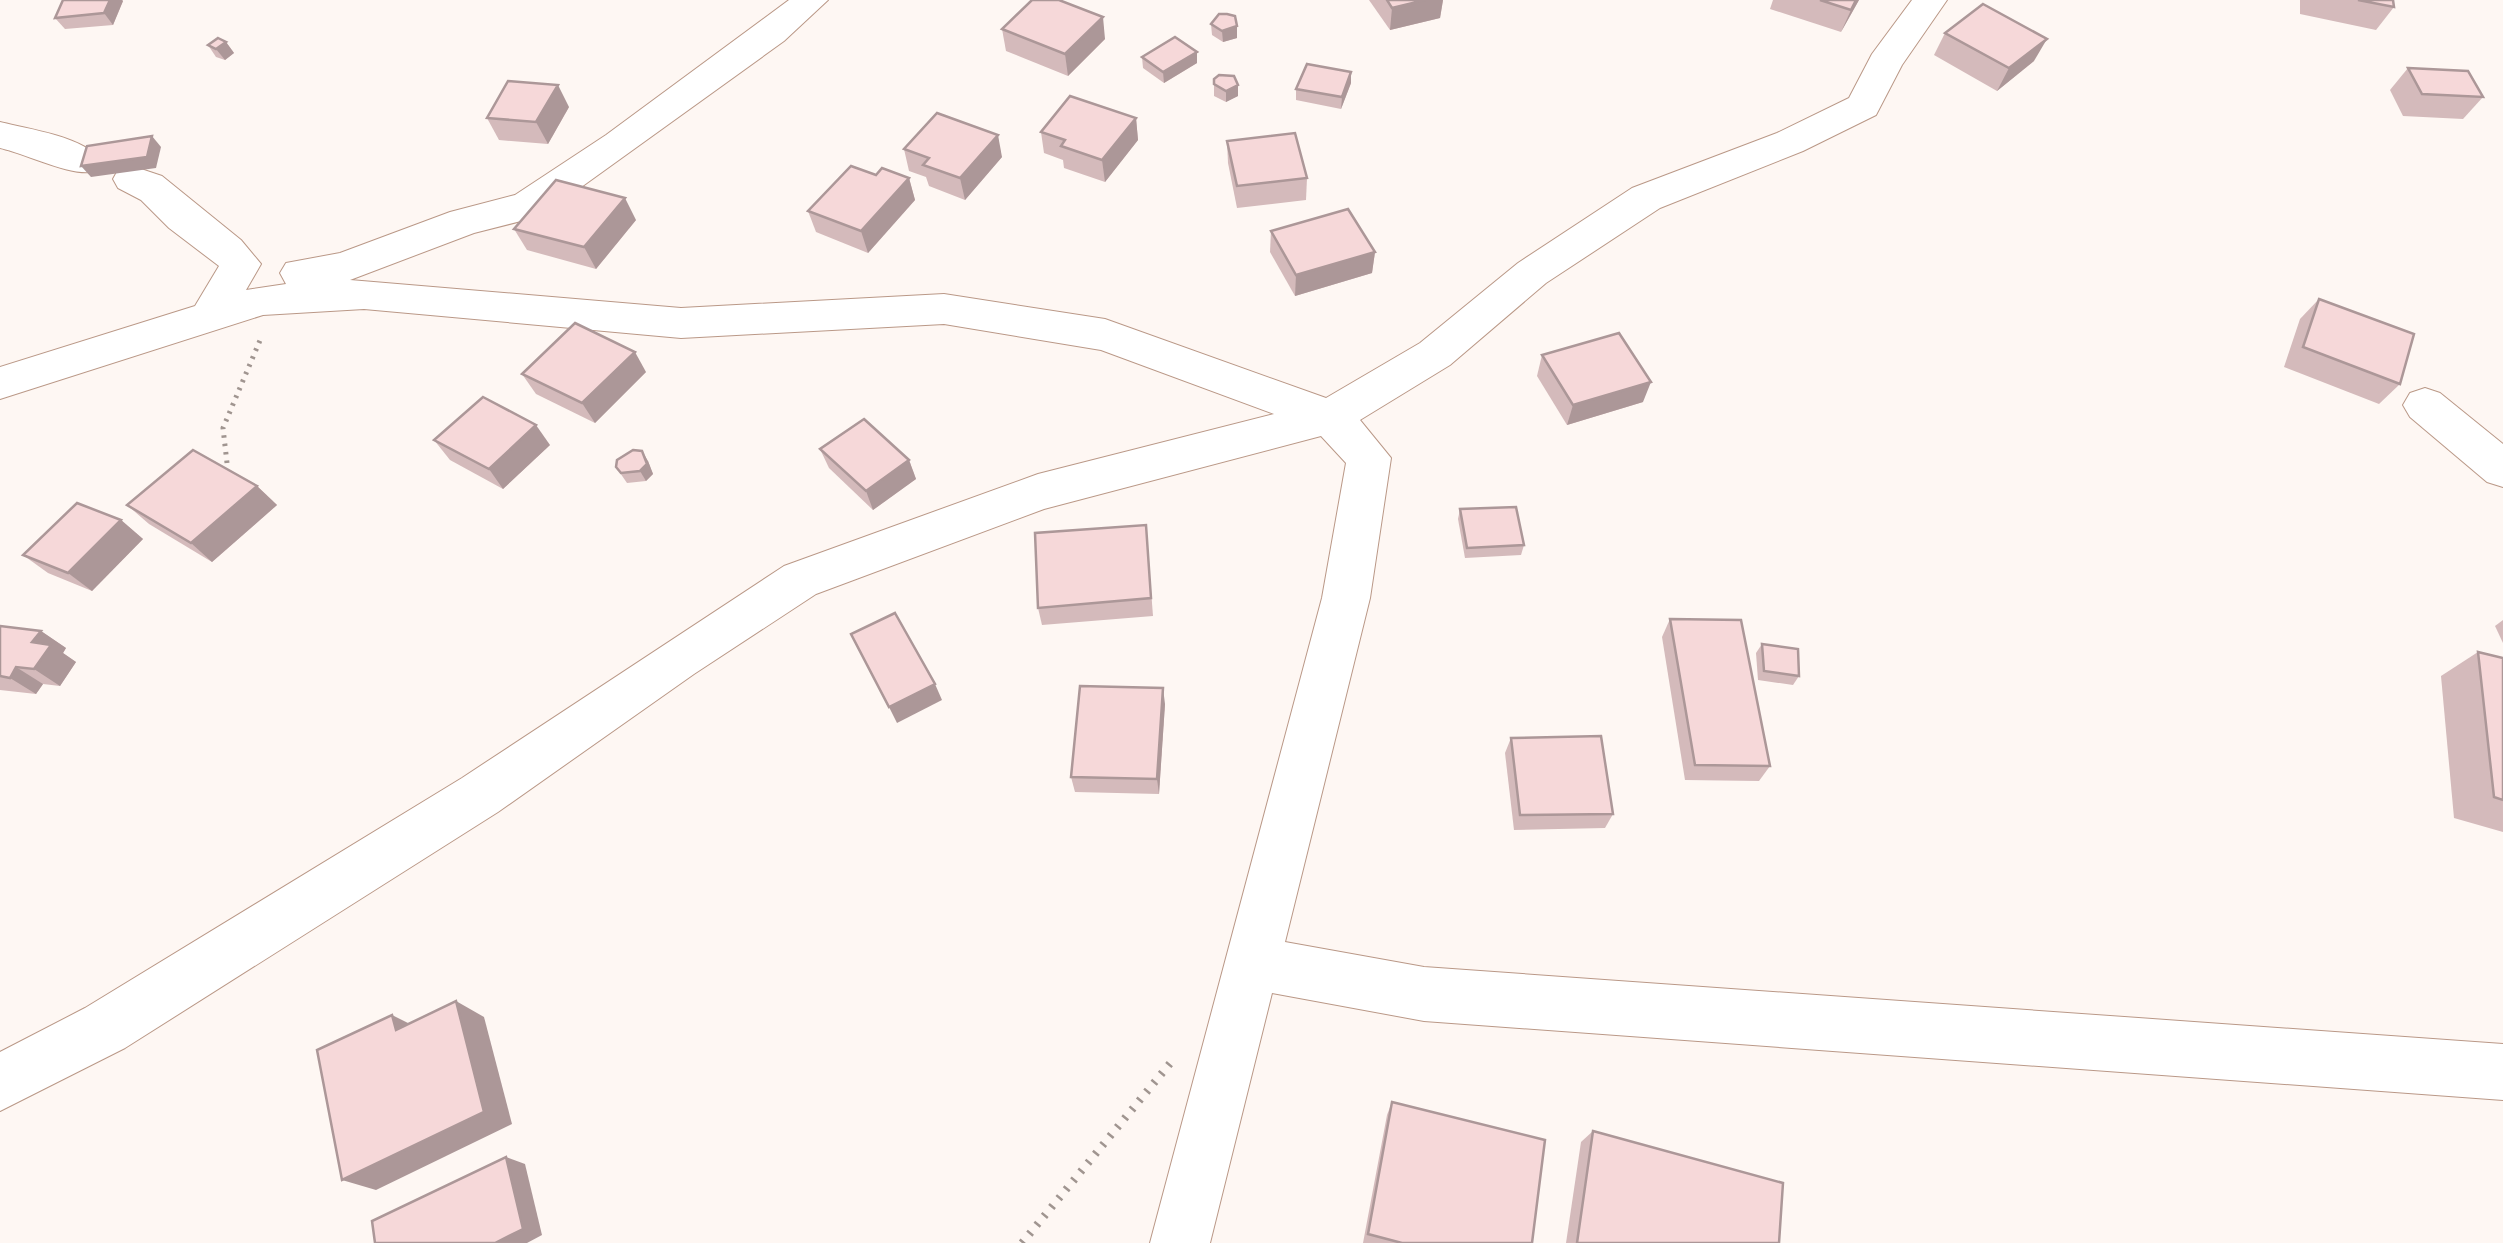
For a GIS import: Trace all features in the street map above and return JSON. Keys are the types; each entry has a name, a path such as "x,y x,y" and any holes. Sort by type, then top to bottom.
{"street":[{"path":"208,319 292,274 344,268 464,222 526,206 771,34 810,0"},
{"path":"0,1083 104,1028 480,796 677,659 800,580 1038,492 1330,418 1435,354 1532,273 1646,198 1790,142 1863,106 1885,62 1930,0"},
{"path":"0,135 44,145 83,162"},
{"path":"132,179 157,189 176,213 223,242 241,264 208,319"},
{"path":"0,383 262,300 364,294 681,323 944,309 1105,335 1330,418 1369,458 1346,598 1286,818 1180,1243"},
{"path":"2425,405 2503,469"},
{"path":"1252,963 1424,994 2503,1072"}],"path":[{"path":"228,463 222,439 229,411 249,375 267,320 262,300"},
{"path":"1022,1243 1180,1052"}],"building":[{"path":"63,0 110,0 104,13 55,18"},
{"path":"1032,0 1059,0 1103,17 1065,54 1002,29"},
{"path":"1387,0 1425,0 1392,8"},
{"path":"1820,0 1856,0 1851,10"},
{"path":"2358,0 2393,0 2394,7"},
{"path":"1983,4 2047,39 2009,68 1945,33"},
{"path":"1219,14 1235,16 1237,26 1222,31 1211,24"},
{"path":"1175,37 1197,52 1163,72 1142,57"},
{"path":"218,38 226,42 216,49 208,45"},
{"path":"1307,64 1351,72 1342,97 1296,89"},
{"path":"2408,68 2468,71 2483,97 2422,94"},
{"path":"1219,75 1234,76 1238,85 1226,91 1214,84"},
{"path":"508,81 558,85 536,122 487,118"},
{"path":"1070,96 1136,118 1102,160 1061,146 1065,140 1041,132"},
{"path":"937,113 998,135 960,178 923,165 929,158 904,149"},
{"path":"1295,133 1307,178 1237,186 1227,141"},
{"path":"152,136 147,157 81,166 87,146"},
{"path":"851,166 876,175 882,168 909,178 861,231 808,211"},
{"path":"556,180 625,198 584,247 514,229"},
{"path":"1348,209 1375,252 1296,275 1271,231"},
{"path":"2319,299 2414,334 2400,384 2303,347"},
{"path":"575,323 635,352 582,403 522,374"},
{"path":"1619,333 1651,382 1573,405 1542,355"},
{"path":"483,397 536,425 489,469 434,440"},
{"path":"864,419 909,460 866,491 820,449"},
{"path":"193,450 257,486 191,543 127,505"},
{"path":"633,450 642,451 647,464 640,471 621,473 616,467 617,460"},
{"path":"77,503 121,520 68,573 23,555"},
{"path":"1516,507 1524,545 1467,548 1460,509"},
{"path":"1146,525 1151,598 1038,608 1035,533"},
{"path":"895,613 935,684 889,707 851,634"},
{"path":"1670,619 1741,620 1770,766 1695,765"},
{"path":"0,626 41,631 32,642 51,645 34,669 16,667 10,678 0,676"},
{"path":"1762,644 1798,649 1799,676 1764,671"},
{"path":"2478,652 2503,658 2503,800 2494,797"},
{"path":"1080,686 1163,688 1157,779 1071,777"},
{"path":"1601,736 1613,814 1520,815 1511,738"},
{"path":"456,1001 484,1112 342,1180 317,1050 392,1015 396,1030"},
{"path":"1392,1102 1545,1140 1532,1243 1402,1243 1368,1234"},
{"path":"1593,1131 1783,1183 1779,1243 1577,1243"},
{"path":"506,1157 523,1229 495,1243 375,1243 372,1221"}]}
